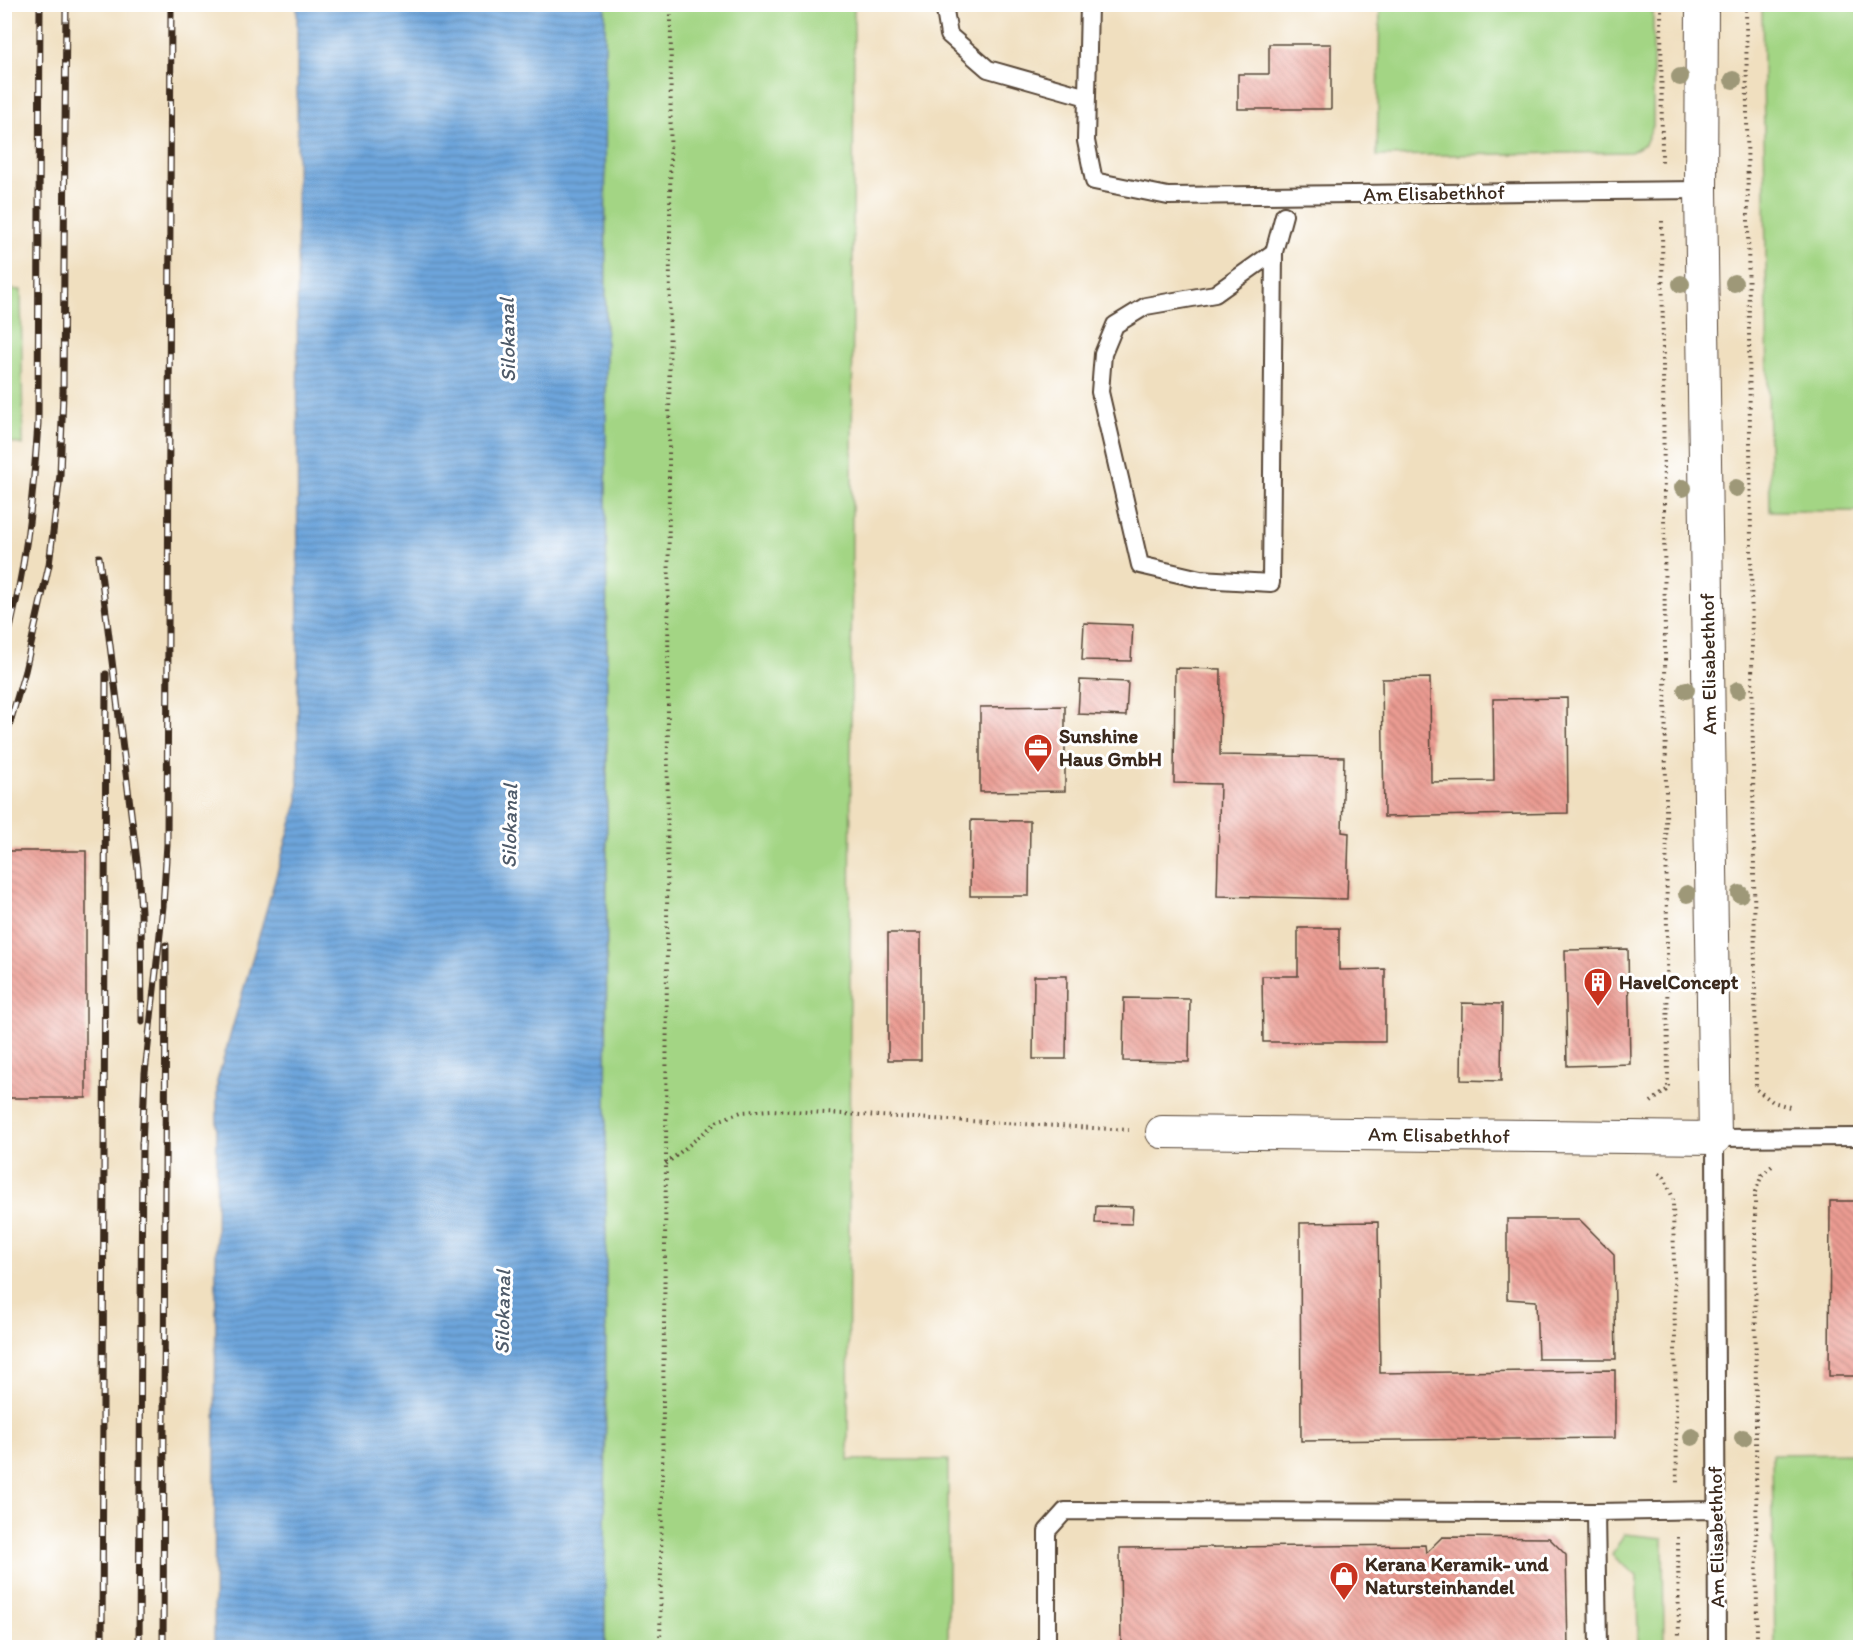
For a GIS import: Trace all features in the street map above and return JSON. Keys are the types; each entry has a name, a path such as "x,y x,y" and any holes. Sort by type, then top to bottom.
{"street":[{"name":"Am Elisabethhof","path":"1162,1132 1715,1138 1701,190 1702,4"}],"lane":[{"path":"944,4 949,35 988,69 1087,97 1089,4"},
{"name":"Am Elisabethhof","path":"1087,97 1086,141 1094,181 1168,196 1701,190"},
{"path":"1274,252 1215,294 1146,306 1115,325 1103,354 1100,392 1140,565 1200,579 1271,583 1274,252 1284,215"},
{"name":"Am Elisabethhof","path":"1718,1647 1715,1138 1860,1137"},
{"path":"1047,1647 1047,1531 1065,1511 1596,1512 1716,1510"},
{"path":"1596,1512 1598,1647"}],"path":[{"path":"660,1647 666,1164 671,4"},
{"path":"1641,1104 1652,1102 1668,1089 1661,4"},
{"path":"1746,4 1756,1089 1773,1102 1793,1108 1804,1108"},
{"path":"666,1164 718,1121 741,1112 772,1110 1162,1132"},
{"path":"1757,1647 1755,1192 1762,1175 1773,1165 1772,1138"},
{"path":"1657,1171 1664,1177 1673,1198 1679,1647"}],"green space":[{"path":"605,5 854,5 848,1460 948,1460 948,1647 605,1648 607,773"},
{"path":"1380,5 1653,5 1653,126 1645,144 1631,152 1377,156"},
{"path":"1762,5 1860,5 1860,511 1770,511"},
{"path":"5,289 21,290 23,445 5,441"},
{"path":"1860,1453 1860,1647 1775,1647 1772,1454"},
{"path":"1624,1534 1663,1538 1664,1647 1638,1647 1637,1576 1612,1555"}],"water":[{"name":"Silokanal","path":"297,5 605,5 607,773 605,1647 214,1647 217,1081 298,800"}],"building":[{"path":"1269,44 1331,44 1331,109 1238,109 1238,74 1269,74"},
{"path":"1857,529 1860,529 1860,602 1859,602"},
{"path":"1084,623 1133,625 1131,661 1082,660"},
{"path":"1175,668 1221,669 1220,755 1344,757 1342,832 1349,833 1347,899 1217,896 1220,784 1174,783"},
{"path":"1430,678 1431,782 1494,781 1493,699 1567,698 1568,813 1384,817 1382,679"},
{"path":"1080,680 1128,682 1126,716 1078,714"},
{"path":"1065,706 1065,791 980,792 980,707"},
{"path":"971,820 1030,821 1029,896 970,896"},
{"path":"4,851 86,851 86,1098 4,1098"},
{"path":"1298,928 1339,928 1339,970 1385,969 1385,1042 1263,1042 1262,976 1298,976"},
{"path":"888,933 921,933 921,1060 888,1060"},
{"name":"HavelConcept","path":"1628,949 1630,1064 1567,1066 1565,950"},
{"path":"1034,976 1067,976 1066,1059 1033,1059"},
{"path":"1124,998 1190,999 1189,1062 1123,1061"},
{"path":"1462,1003 1502,1004 1501,1081 1461,1080"},
{"path":"1830,1201 1860,1201 1860,1376 1829,1376"},
{"path":"1096,1206 1133,1207 1132,1224 1095,1223"},
{"path":"1507,1219 1579,1219 1614,1254 1616,1359 1538,1359 1536,1301 1507,1299"},
{"path":"1378,1222 1380,1373 1615,1370 1615,1438 1301,1441 1300,1223"},
{"name":"Kerana Keramik- und Natursteinhandel","path":"1442,1537 1549,1538 1566,1555 1568,1648 1121,1648 1120,1548 1425,1545 1426,1553"}],"railway":[{"path":"4,651 27,538 38,423 40,4"},
{"path":"4,743 25,671 49,565 60,475 63,393 66,4"},
{"path":"142,1150 145,1073 163,906 167,844 171,4"},
{"path":"99,557 138,869 141,911 142,1022"},
{"path":"102,1648 106,674"},
{"path":"163,1648 166,945"},
{"path":"139,1648 142,1142"}],"place":[{"name":"Sunshine Haus GmbH","path":"1038,774"},
{"name":"HavelConcept","path":"1598,1008"},
{"name":"Kerana Keramik- und Natursteinhandel","path":"1344,1602"}]}
